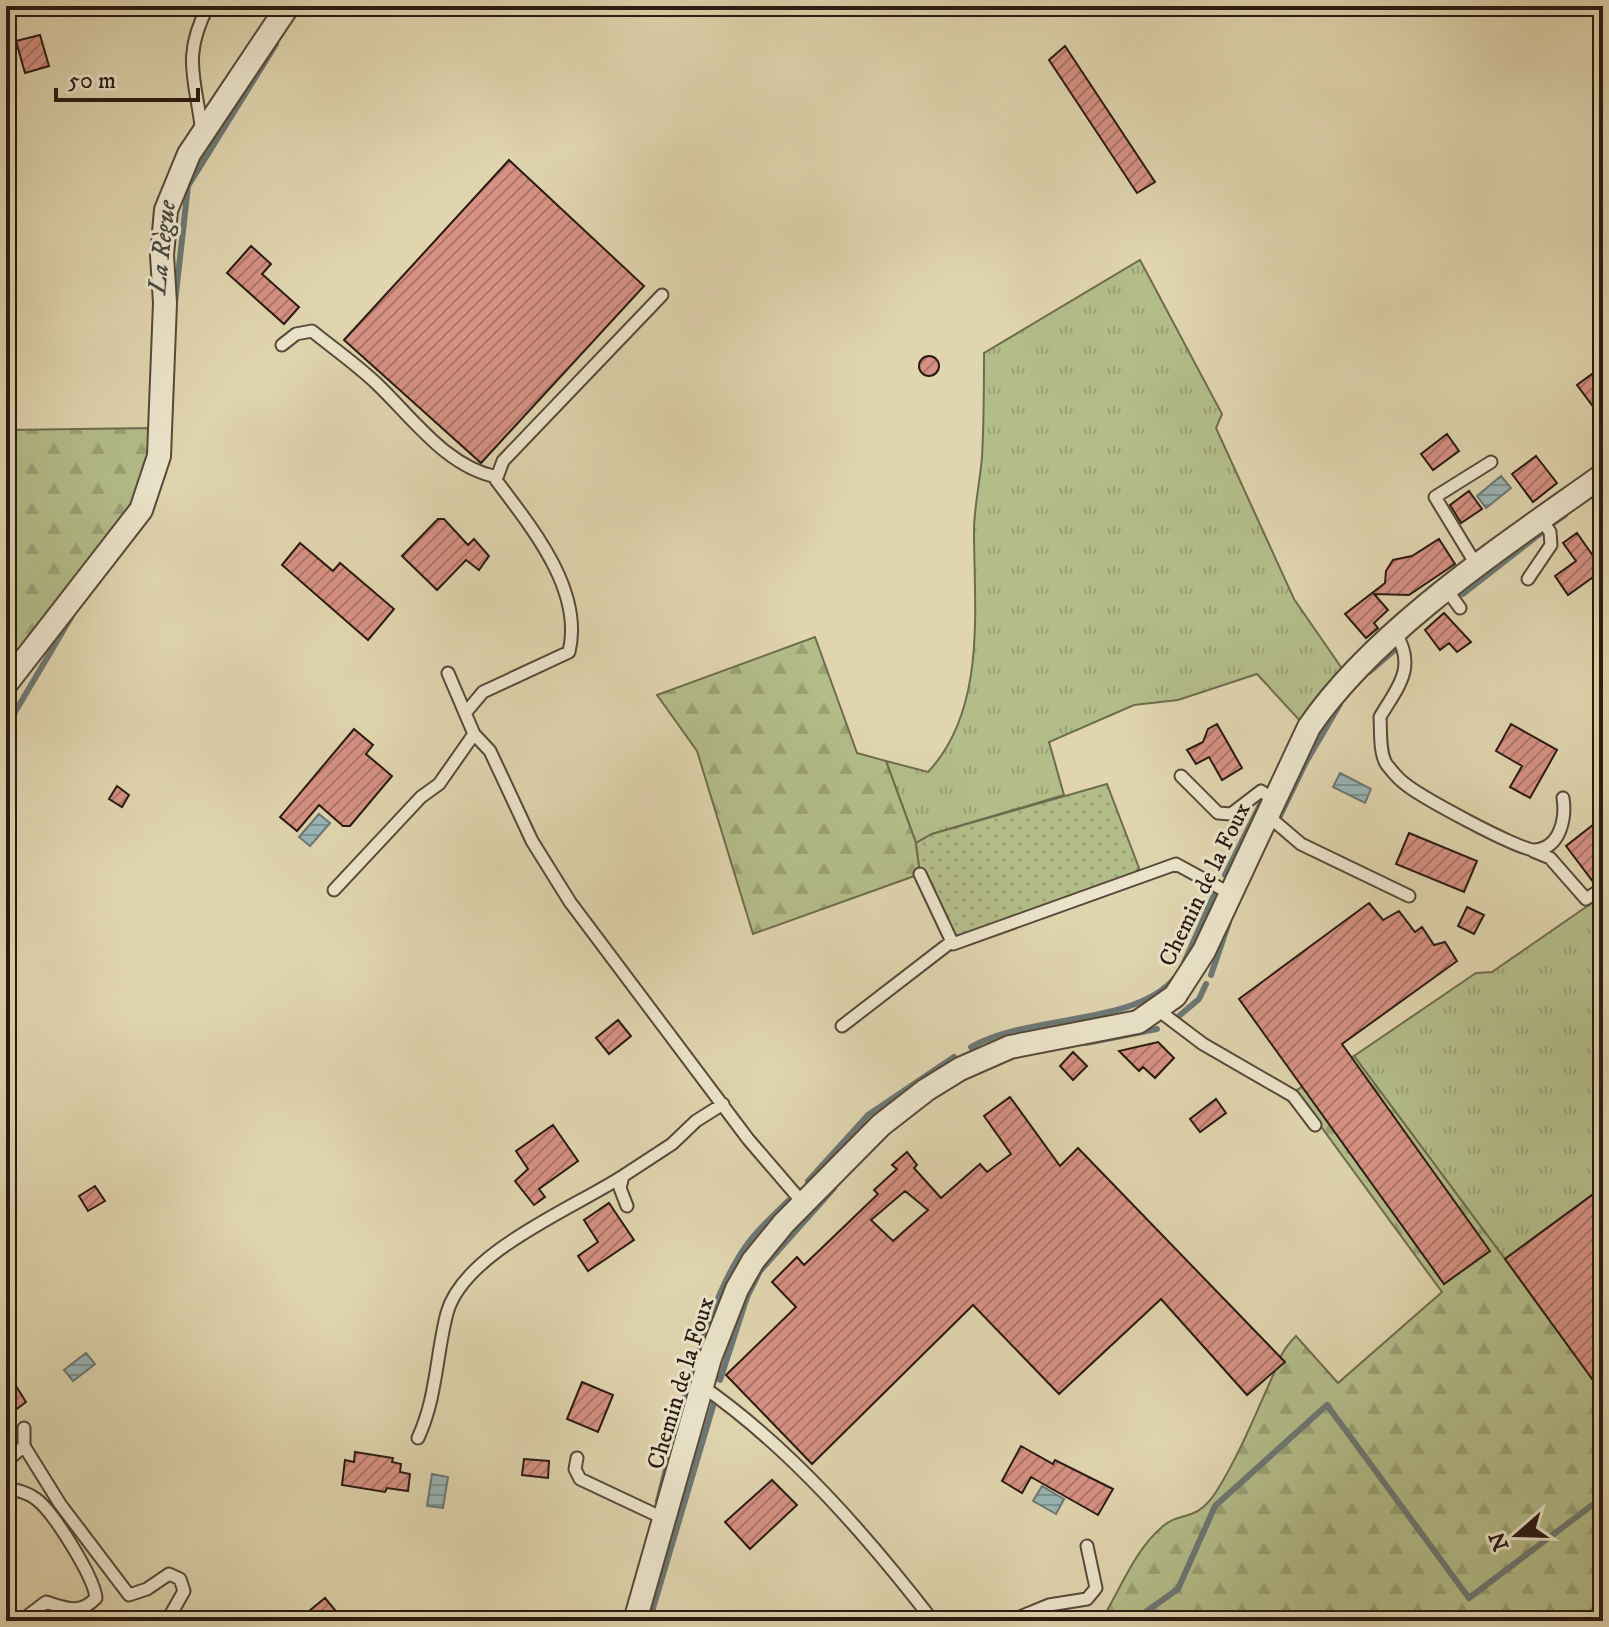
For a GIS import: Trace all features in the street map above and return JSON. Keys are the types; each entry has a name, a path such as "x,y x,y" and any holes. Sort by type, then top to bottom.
{"street":[{"path":"6,684 141,510 155,477 159,456 165,303 162,255 166,210 189,154 288,6"},
{"name":"Chemin de la Foux","path":"638,1620 702,1386 737,1289 753,1261 803,1203 881,1125 960,1069 1010,1047 1138,1022 1175,996 1188,977 1309,727 1329,698 1396,634 1454,599 1477,566 1603,475"}],"lane":[{"path":"202,135 190,66 191,45 208,6"},
{"path":"467,711 483,692 544,667 569,652 573,636 570,609 538,537 496,480 503,461 662,295"},
{"path":"282,345 296,334 312,331 373,380 454,460 478,473 497,477"},
{"path":"1477,566 1435,497 1491,462"},
{"path":"1528,579 1551,545 1550,532 1541,519"},
{"path":"1396,634 1402,645 1405,679 1380,717 1384,762 1404,784 1496,836 1550,858 1586,899 1603,888"},
{"path":"448,673 467,711 474,734 490,751 532,841 570,902 723,1104 803,1203"},
{"path":"334,890 421,797 439,784 474,734"},
{"path":"1181,776 1218,813 1231,814 1261,791 1270,807 1301,844 1409,896"},
{"path":"1533,851 1550,846 1559,832 1566,819 1563,798"},
{"path":"842,1026 951,942 1050,911 1176,864 1229,893"},
{"path":"920,874 951,942"},
{"path":"1158,1010 1203,1044 1293,1096 1315,1125"},
{"path":"418,1438 437,1378 447,1313 456,1290 473,1270 672,1144 696,1121 723,1104"},
{"path":"623,1176 620,1188 627,1206"},
{"path":"702,1386 724,1401 822,1492 933,1621"},
{"path":"24,1428 24,1446 60,1504 129,1595 147,1589 169,1574 180,1579 184,1591 167,1621"},
{"path":"6,1462 24,1446"},
{"path":"577,1458 575,1469 580,1479 665,1519"},
{"path":"6,1488 40,1501 95,1587 96,1598 87,1607 77,1610 46,1602 21,1621"},
{"path":"1010,1621 1049,1605 1087,1599 1096,1588 1087,1546"}],"green space":[{"path":"1140,260 1222,414 1216,428 1294,599 1343,670 1302,723 1257,674 1178,700 1134,705 1049,742 1064,795 932,834 916,843 886,761 928,772 947,747 960,719 968,689 975,625 974,522 982,457 984,353"},
{"path":"153,428 145,482 137,499 6,674 6,430"},
{"path":"815,637 857,753 886,761 916,843 920,874 753,934 697,751 657,695"},
{"path":"1107,784 1139,868 1124,885 953,944 920,874 916,843 932,834"},
{"path":"1602,896 1603,1187 1505,1259 1354,1056 1476,973 1492,972"},
{"path":"1354,1056 1505,1259 1603,1187 1603,1621 1044,1621 1074,1611 1105,1614 1137,1557 1153,1536 1169,1522 1195,1513 1208,1502 1238,1452 1282,1353 1296,1336 1338,1383 1442,1292 1295,1091"}],"water":[{"path":"1501,476 1511,488 1486,508 1477,496"},
{"path":"1340,773 1371,789 1365,803 1333,787"},
{"path":"319,814 330,823 310,846 299,837"},
{"path":"86,1353 95,1364 73,1381 64,1370"},
{"path":"432,1474 448,1477 443,1508 427,1506"},
{"path":"1042,1486 1064,1499 1056,1514 1033,1501"}],"building":[{"path":"40,35 49,66 25,73 16,41"},
{"path":"1065,46 1155,182 1137,193 1049,60"},
{"path":"509,160 644,286 481,463 344,340"},
{"path":"251,246 271,264 262,274 299,307 284,324 227,273"},
{"path":"929,356 936,359 939,366 936,373 929,376 922,373 919,366 922,359"},
{"path":"1603,366 1603,420 1577,385"},
{"path":"1447,434 1459,451 1433,470 1421,454"},
{"path":"1536,456 1557,483 1533,502 1512,474"},
{"path":"1469,491 1482,509 1461,523 1450,505"},
{"path":"438,519 444,519 468,545 474,539 489,556 479,570 466,560 437,590 402,556"},
{"path":"1577,533 1603,570 1568,595 1555,576 1576,561 1563,543"},
{"path":"1439,539 1455,564 1409,595 1374,594 1388,610 1374,623 1378,628 1366,638 1345,614 1385,583 1386,571 1393,560 1412,556"},
{"path":"300,543 333,571 340,563 394,609 368,640 282,565"},
{"path":"1444,613 1471,642 1457,652 1449,643 1440,650 1425,630"},
{"path":"1217,724 1242,768 1222,780 1209,757 1196,764 1187,750 1203,742 1208,729"},
{"path":"1511,724 1557,750 1530,798 1510,787 1522,766 1496,751"},
{"path":"354,729 373,745 366,754 392,776 350,826 343,826 319,805 297,831 280,817"},
{"path":"117,786 129,795 122,807 109,799"},
{"path":"1603,817 1603,880 1594,883 1566,846"},
{"path":"1409,833 1477,861 1464,892 1396,864"},
{"path":"1369,903 1383,920 1399,911 1415,932 1422,927 1434,945 1445,942 1457,961 1342,1044 1490,1251 1444,1284 1239,999"},
{"path":"1467,907 1484,915 1474,934 1458,926"},
{"path":"618,1020 631,1036 609,1054 596,1038"},
{"path":"1158,1042 1174,1058 1155,1078 1143,1067 1139,1071 1119,1051"},
{"path":"1073,1052 1087,1066 1073,1080 1060,1066"},
{"path":"1010,1097 1060,1166 1078,1148 1285,1362 1247,1395 1161,1299 1059,1394 973,1305 812,1464 726,1375 796,1307 772,1282 797,1257 804,1265 878,1194 874,1190 897,1169 892,1165 907,1152 917,1165 914,1168 941,1198 980,1164 987,1172 1011,1154 984,1116","holes":["905,1191 928,1210 893,1241 871,1220"]},
{"path":"1216,1099 1226,1113 1200,1132 1190,1119"},
{"path":"553,1125 578,1161 539,1189 545,1197 534,1205 515,1181 528,1169 516,1151"},
{"path":"95,1186 105,1201 88,1211 79,1196"},
{"path":"1603,1187 1603,1394 1505,1259"},
{"path":"609,1203 634,1240 588,1271 578,1256 598,1242 584,1220"},
{"path":"6,1370 26,1402 6,1417"},
{"path":"582,1382 613,1395 598,1432 567,1419"},
{"path":"1021,1446 1053,1464 1055,1460 1113,1489 1098,1515 1031,1477 1022,1493 1002,1481"},
{"path":"355,1452 393,1458 392,1462 401,1464 400,1472 410,1474 408,1491 387,1488 385,1492 342,1485 345,1460 354,1462"},
{"path":"524,1459 549,1461 548,1478 522,1475"},
{"path":"772,1480 797,1505 750,1549 725,1522"},
{"path":"325,1598 344,1621 297,1621"}],"waterway":[{"name":"La Règue","path":"175,302 188,186 276,44"},
{"path":"1552,524 1565,515"},
{"path":"1463,594 1541,533"},
{"name":"La Règue","path":"6,737 15,712 73,614"},
{"path":"1369,672 1397,648"},
{"path":"1278,820 1306,762 1340,704"},
{"path":"1225,875 1263,799"},
{"path":"1184,963 1215,893"},
{"path":"1211,975 1229,922"},
{"path":"971,1047 1021,1029 1133,1005 1156,994 1174,979"},
{"path":"1179,1016 1199,999 1206,984"},
{"path":"1086,1043 1157,1029"},
{"path":"808,1181 868,1115 954,1057"},
{"path":"720,1380 747,1297 760,1271 834,1188"},
{"path":"658,1501 693,1369 717,1301 746,1246 788,1201"},
{"path":"651,1615 714,1403"},
{"path":"1133,1621 1178,1589 1215,1506 1327,1405 1469,1598 1603,1497"}]}
